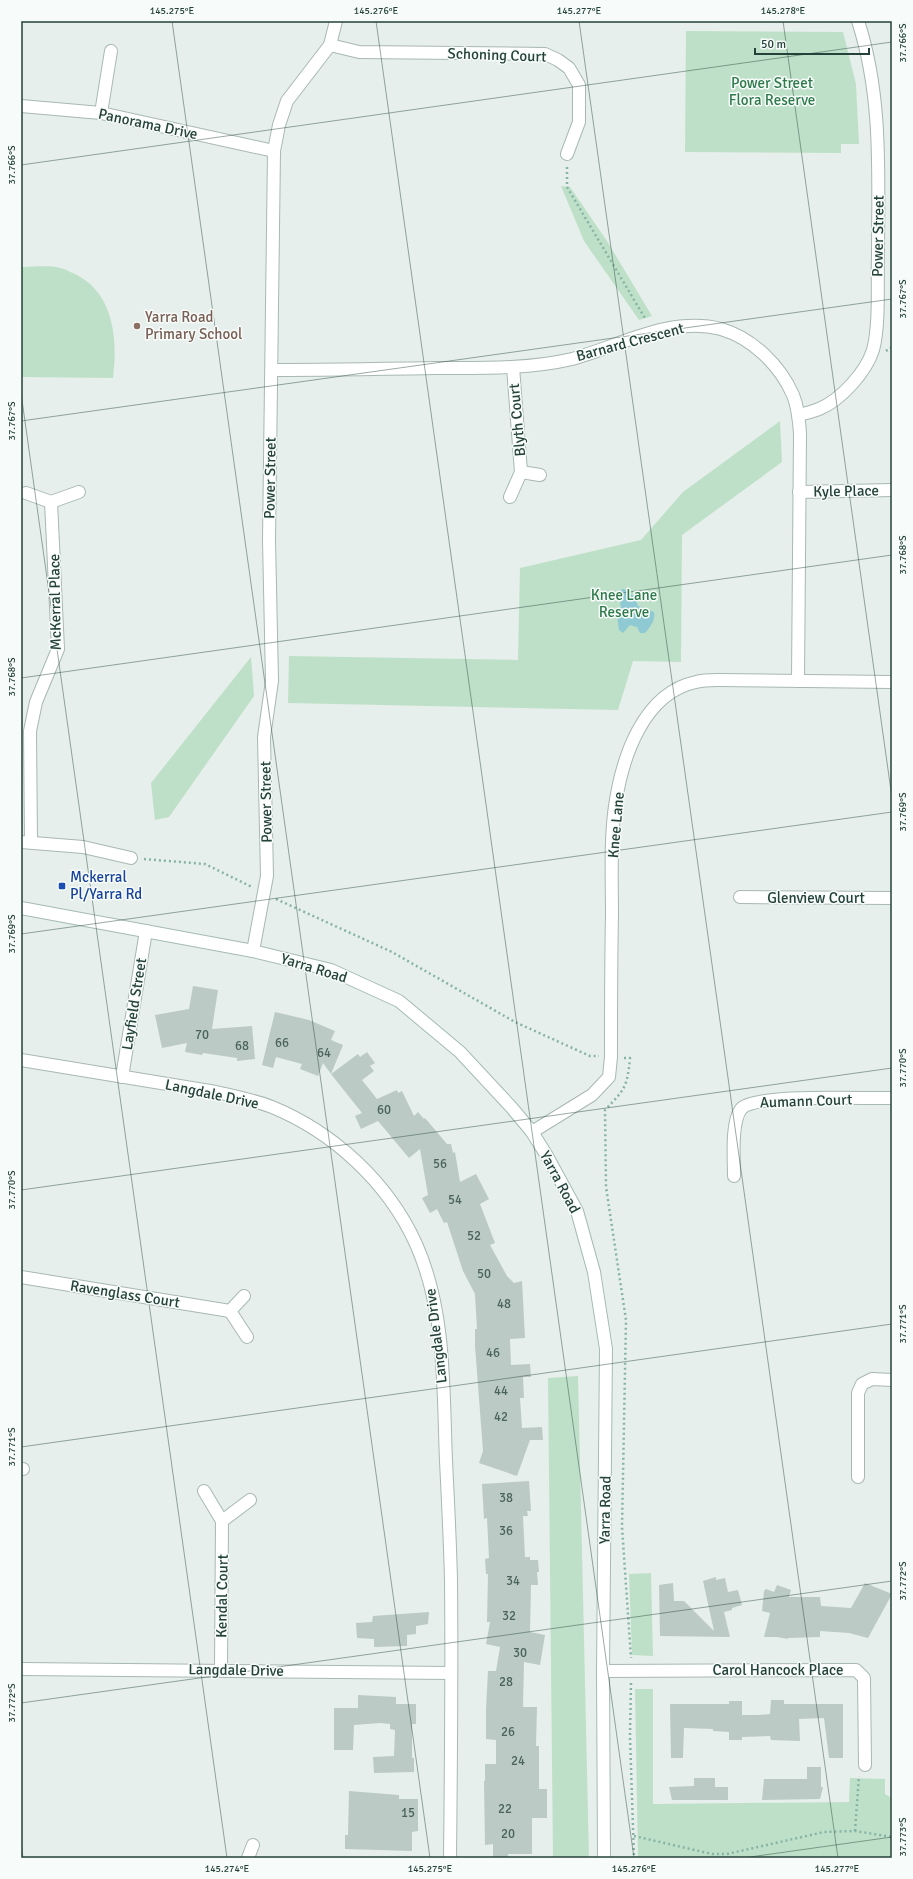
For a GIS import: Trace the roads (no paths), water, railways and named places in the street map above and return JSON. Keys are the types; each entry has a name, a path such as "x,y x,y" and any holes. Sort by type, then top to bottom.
{"street":[{"name":"Power Street","path":"253,951 267,876 264,738 272,681 269,540 274,151 279,125 287,101 330,45 336,21"},
{"name":"Power Street","path":"798,415 820,409 846,390 862,372 873,350 877,314 878,131 873,80 858,21"},
{"name":"Schoning Court","path":"330,45 359,52 545,54 558,60 569,68 579,85 579,122 567,154"},
{"path":"101,113 111,51"},
{"name":"Panorama Drive","path":"21,106 101,113 274,151"},
{"name":"Barnard Crescent","path":"272,370 513,367 571,359 654,332 674,327 696,325 721,330 743,338 765,355 783,377 793,395 798,415 800,433 798,681"},
{"name":"Blyth Court","path":"510,497 521,472 513,367"},
{"name":"Blyth Court","path":"521,472 540,475"},
{"name":"Kyle Place","path":"799,492 892,490"},
{"path":"26,493 51,502 79,492"},
{"name":"McKerral Place","path":"26,842 30,731 36,702 58,649 51,502"},
{"name":"Knee Lane","path":"532,1132 592,1095 609,1077 612,842 615,805 624,765 635,735 651,710 674,691 696,682 718,680 892,682"},
{"path":"26,842 83,847 131,858"},
{"name":"Glenview Court","path":"740,897 892,898"},
{"name":"Yarra Road","path":"21,908 253,951 331,970 399,1001 460,1052 532,1132 547,1156 577,1211 594,1272 606,1349 603,1671 604,1858"},
{"name":"Layfield Street","path":"122,1077 146,931"},
{"name":"Langdale Drive","path":"21,1060 216,1092 247,1099 271,1107 317,1130 345,1150 374,1180 397,1210 415,1242 428,1275 435,1304 442,1356 451,1578 450,1858"},
{"name":"Aumann Court","path":"734,1176 735,1124 741,1109 754,1102 775,1099 892,1098"},
{"name":"Ravenglass Court","path":"21,1277 230,1312"},
{"path":"244,1296 230,1312 247,1337"},
{"path":"858,1477 858,1393 862,1384 872,1379 892,1380"},
{"path":"204,1491 222,1521 250,1500"},
{"name":"Kendal Court","path":"221,1670 222,1521"},
{"name":"Langdale Drive","path":"21,1669 451,1673"},
{"name":"Carol Hancock Place","path":"603,1671 856,1670 864,1678 865,1765"},
{"path":"248,1858 253,1845"}],"water":[{"path":"624,589 635,597 638,606 654,612 651,626 645,633 640,633 637,627 630,625 623,633 619,630 617,616 621,609 619,593 620,590"}],"place":[{"name":"Yarra Road Primary School","path":"137,326"},
{"name":"Mckerral Pl/Yarra Rd","path":"62,886"}],"park label":[{"name":"Power Street Flora Reserve","path":"772,92"},
{"name":"Knee Lane Reserve","path":"624,604"}]}
